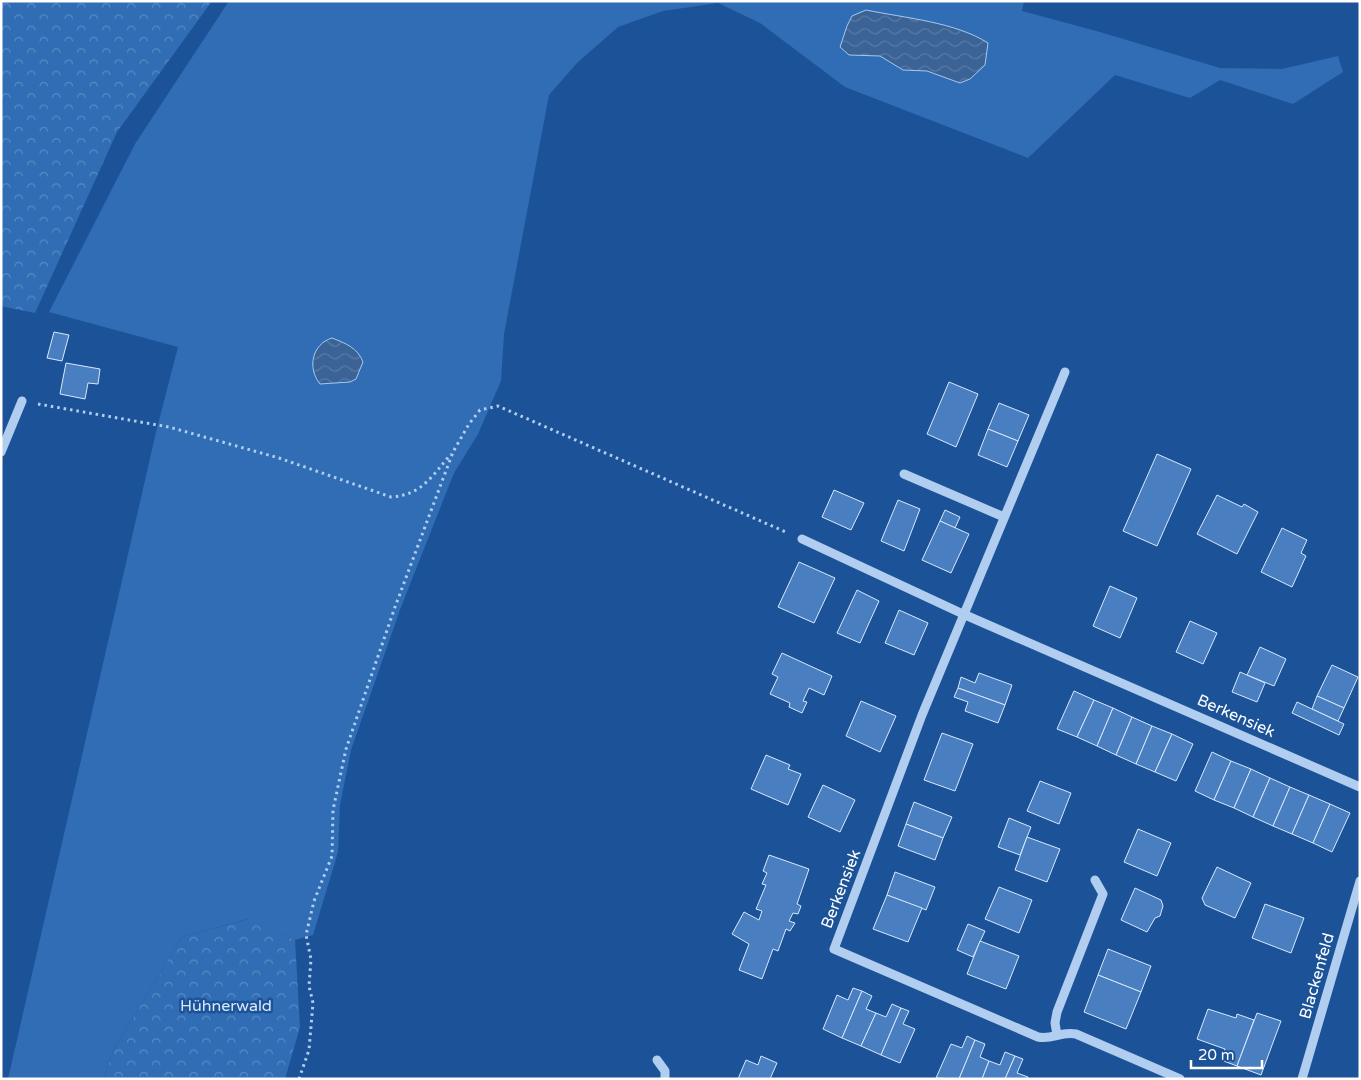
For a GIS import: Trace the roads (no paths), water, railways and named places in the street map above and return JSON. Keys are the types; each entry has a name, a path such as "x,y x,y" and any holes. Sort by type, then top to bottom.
{"street":[{"path":"963,614 1065,372"},
{"path":"1,452 22,401"},
{"path":"904,474 1004,517"},
{"name":"Berkensiek","path":"802,539 963,614 1360,787"},
{"name":"Berkensiek","path":"963,614 922,715 834,949 1038,1036 1047,1039 1067,1032 1076,1034 1180,1079"},
{"path":"1057,1035 1055,1023 1057,1012 1103,894 1095,880"},
{"name":"Blackenfeld","path":"1302,1079 1360,881"},
{"path":"657,1060 665,1071 665,1079"}],"water":[{"path":"866,10 945,25 975,36 988,43 985,65 970,79 960,83 927,71 903,70 880,56 849,55 840,47 847,26 852,16"},
{"path":"332,338 346,344 358,353 363,362 356,379 350,382 320,384 314,371 314,357 320,345"}],"park label":[{"name":"Hühnerwald","path":"226,1006"}]}
